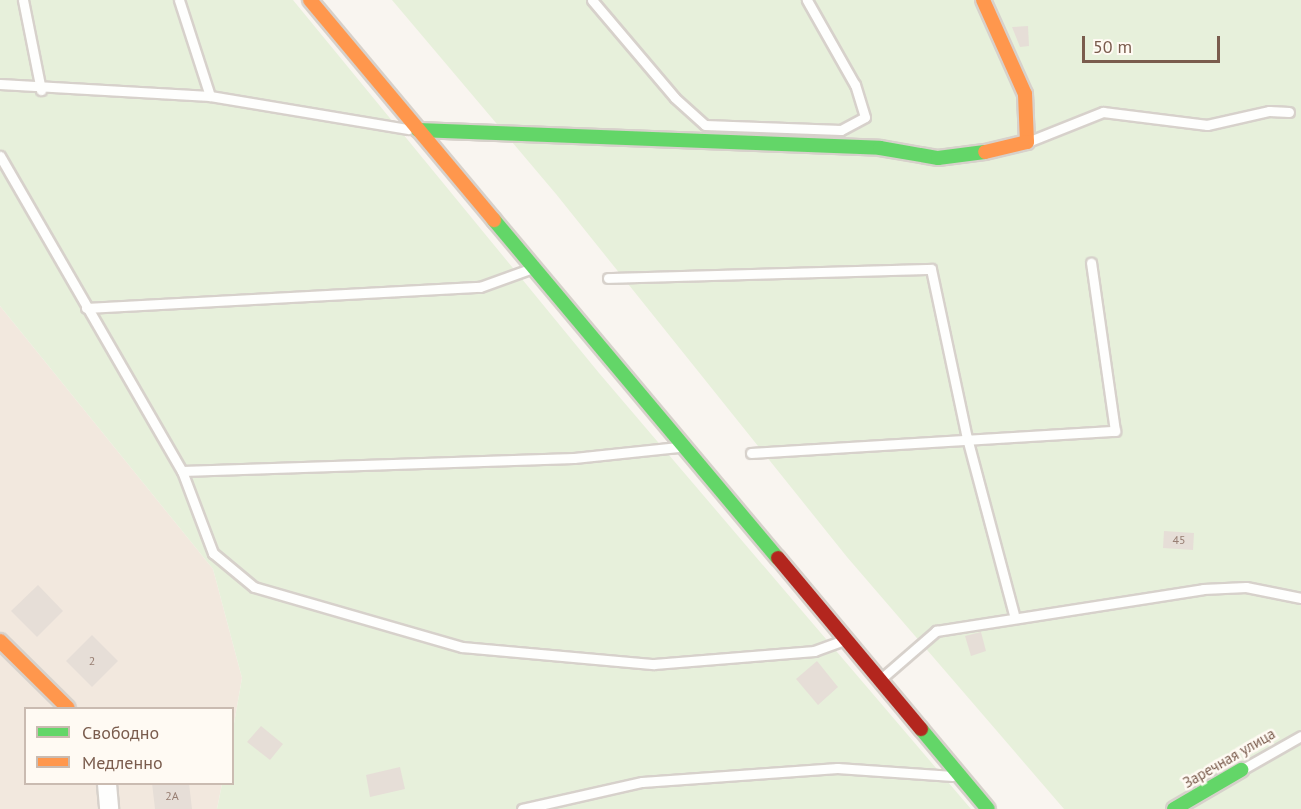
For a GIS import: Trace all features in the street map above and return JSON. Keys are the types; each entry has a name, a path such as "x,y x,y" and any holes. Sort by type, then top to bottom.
{"main road":[{"path":"310,0 686,446 844,640 988,809"},
{"path":"418,130 880,148 938,158 1027,142 1025,94 983,0"},
{"path":"0,641 67,707"},
{"name":"Заречная улица","path":"1174,809 1241,770"}],"street":[{"path":"107,785 109,809"}],"lane":[{"path":"23,0 41,90"},
{"path":"179,0 210,96"},
{"path":"592,0 675,98 705,124 841,129 865,117 855,85 807,0"},
{"path":"0,84 41,90 210,96 418,130"},
{"path":"1027,142 1103,112 1207,125 1269,111 1289,112"},
{"path":"0,156 182,471 213,554 254,587 462,647 654,664 814,651 844,640"},
{"path":"751,453 967,438 1115,431 1091,263"},
{"path":"86,308 480,287 535,267"},
{"path":"608,278 931,269 967,438 1015,618"},
{"path":"182,471 574,458 686,446"},
{"path":"880,680 936,631 1203,589 1246,587 1301,598"},
{"name":"Заречная улица","path":"1241,770 1301,736"},
{"path":"522,809 642,782 837,768 962,777"}],"shaded area":[{"path":"0,306 213,569 242,678 234,723 234,707 24,707 24,785 222,785 217,809 0,809"}],"green space":[{"path":"0,0 293,0 599,373 971,809 217,809 222,785 234,785 234,723 242,678 213,569 0,306"},
{"path":"392,0 1301,0 1301,809 1064,809 847,557 556,194"}],"building":[{"path":"1028,26 1029,46 1020,47 1012,27"},
{"path":"1164,531 1194,533 1193,550 1163,548"},
{"path":"38,585 63,611 37,637 11,611"},
{"path":"981,632 986,651 971,656 965,636"},
{"path":"92,635 118,661 92,687 66,661"},
{"path":"817,661 838,687 818,705 796,679"},
{"path":"261,726 283,744 270,760 247,742"},
{"path":"400,767 405,789 370,797 366,775"},
{"path":"152,785 189,785 192,809 155,809"}],"traffic: fast":[{"path":"418,130 880,148 938,158 985,152"},
{"path":"494,220 778,558"},
{"path":"921,729 988,809"},
{"path":"1174,809 1241,770"}],"traffic: slow":[{"path":"310,0 494,220"},
{"path":"983,0 1025,94 1027,142 985,152"},
{"path":"0,641 67,707"}],"traffic: jam":[{"path":"778,558 921,729"}]}
